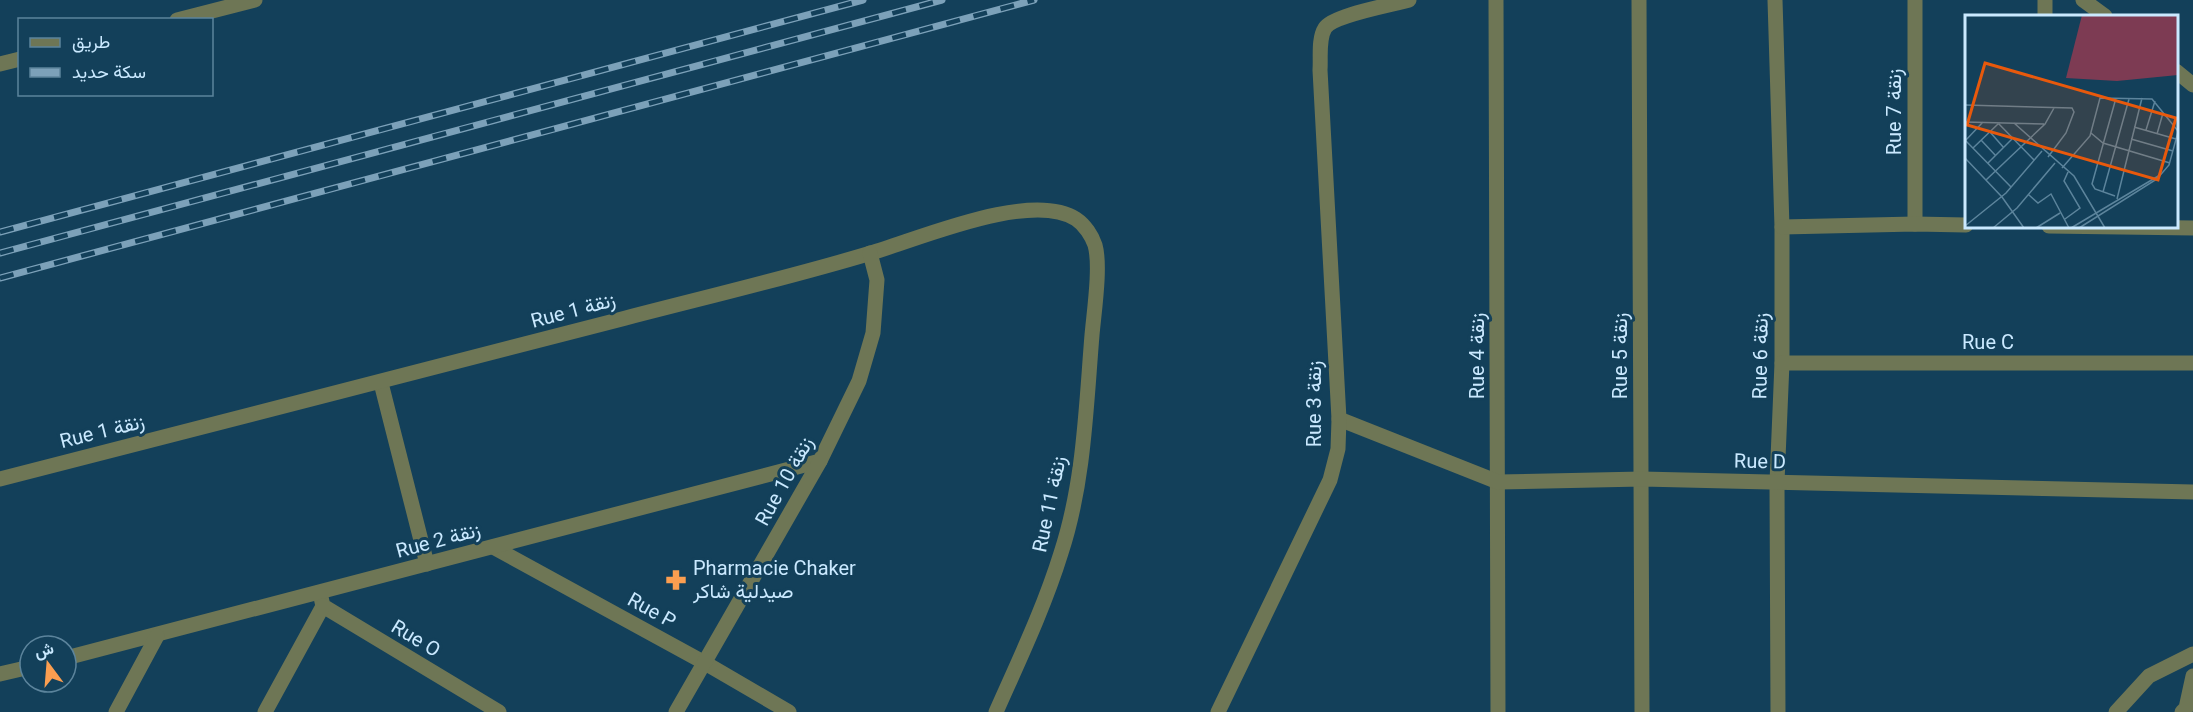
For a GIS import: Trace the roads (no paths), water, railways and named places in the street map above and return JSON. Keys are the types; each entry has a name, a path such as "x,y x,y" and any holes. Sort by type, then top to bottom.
{"street":[{"path":"185,18 255,0"},
{"name":"Rue 3 زنقة","path":"1218,712 1330,480 1338,449 1339,419 1320,70 1322,37 1325,29 1337,19 1409,0"},
{"name":"Rue 4 زنقة","path":"1496,0 1498,712"},
{"name":"Rue 5 زنقة","path":"1639,0 1642,712"},
{"name":"Rue 6 زنقة","path":"1775,0 1782,228 1782,363 1777,482 1778,712"},
{"name":"Rue 7 زنقة","path":"1915,0 1915,224"},
{"path":"2083,0 2104,15"},
{"path":"0,64 18,60"},
{"path":"2178,72 2193,85"},
{"name":"Rue 1 زنقة","path":"0,479 381,383 870,253 986,216 1029,210 1057,212 1077,219 1088,231 1096,249 1096,294"},
{"path":"1782,228 1915,224 1965,225"},
{"path":"2178,228 2193,228"},
{"name":"Rue 10 زنقة","path":"676,712 820,461 860,381 873,333 877,280 870,253"},
{"name":"Rue 11 زنقة","path":"996,712 1041,611 1062,550 1075,498 1086,417 1096,294"},
{"name":"Rue C","path":"1782,363 2193,363"},
{"path":"381,383 427,564"},
{"name":"Rue D","path":"1339,419 1498,482 1642,479 2193,492"},
{"name":"Rue 2 زنقة","path":"78,655 321,600 427,564 820,461"},
{"name":"Rue P","path":"493,547 705,663 789,712"},
{"path":"265,712 321,600"},
{"name":"Rue O","path":"321,600 499,712"},
{"path":"117,712 157,636"},
{"path":"2116,712 2149,676 2193,654"},
{"path":"0,674 18,670"},
{"path":"2182,712 2186,708 2193,676"}],"railway":[{"path":"0,232 863,0"},
{"path":"0,253 942,0"},
{"path":"0,278 1034,0"}],"place":[{"name":"Pharmacie Chaker صيدلية شاكر","path":"676,580"}]}
